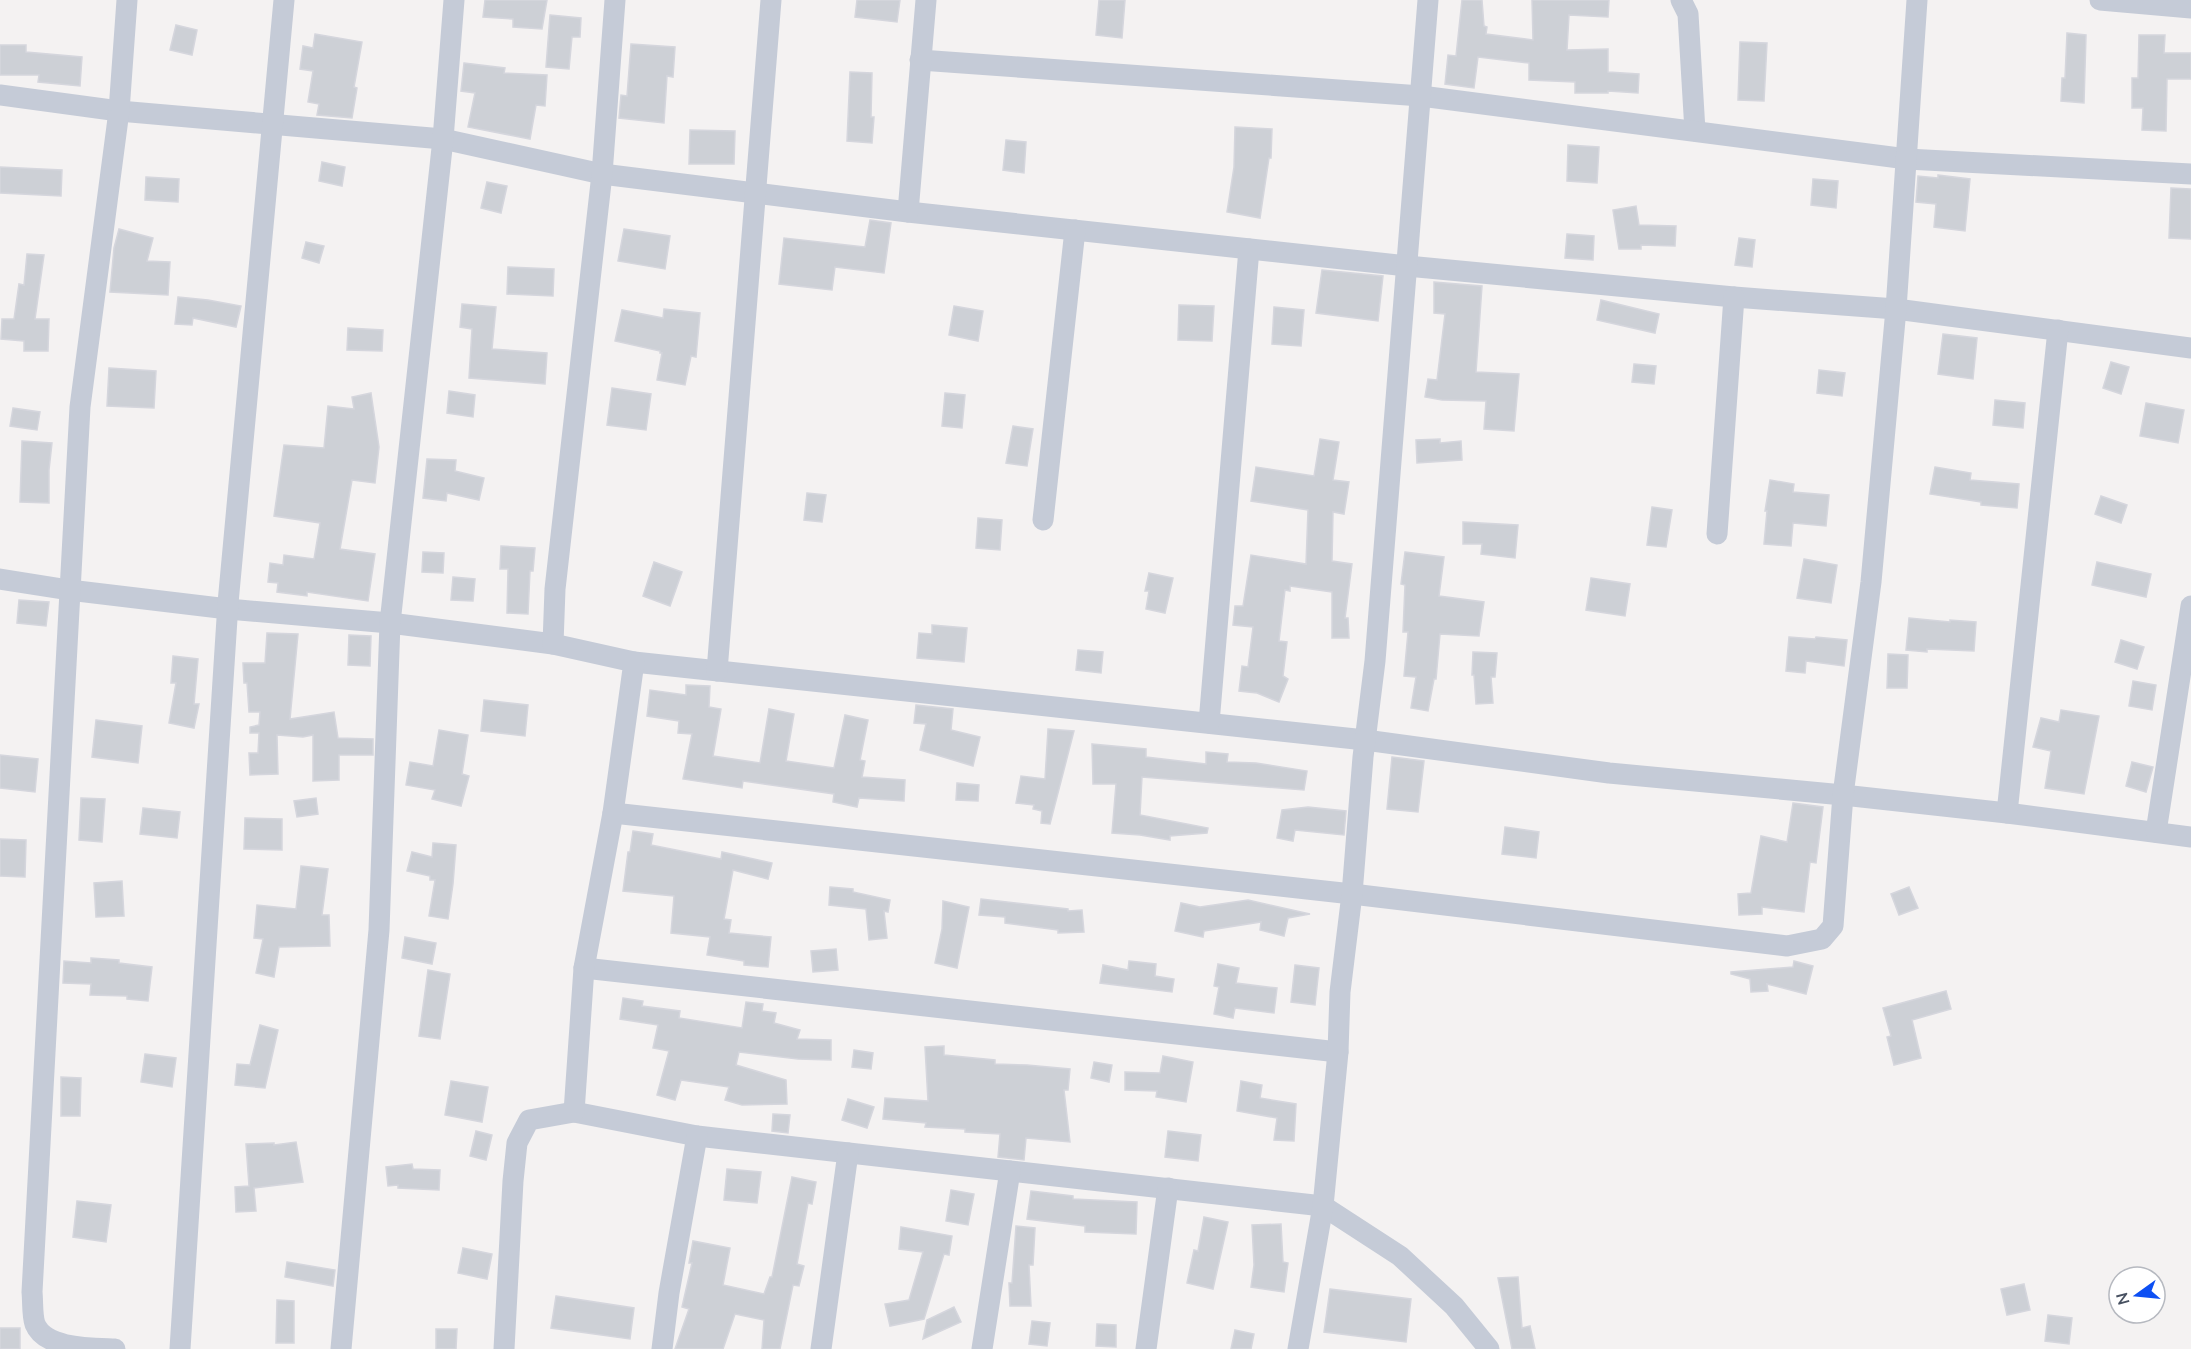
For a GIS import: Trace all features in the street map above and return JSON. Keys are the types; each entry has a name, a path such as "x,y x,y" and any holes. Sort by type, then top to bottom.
{"street":[{"path":"115,1349 65,1346 47,1340 35,1325 32,1292 69,590 81,407 119,111 127,0"},
{"path":"180,1349 228,609 284,0"},
{"path":"341,1349 379,930 390,623 443,139 454,0"},
{"path":"553,644 555,590 602,174 615,0"},
{"path":"717,671 771,0"},
{"path":"908,212 926,0"},
{"path":"1298,1349 1323,1206 1338,1052 1340,992 1376,650 1428,0"},
{"path":"1681,0 1688,14 1695,131"},
{"path":"613,813 1352,894 1787,946 1822,939 1833,926 1843,795 1871,582 1896,309 1917,0"},
{"path":"2100,0 2191,8"},
{"path":"920,60 1421,96 1907,159 2191,174"},
{"path":"0,95 119,111 443,139 602,174 908,212 1407,266 1734,297 1896,309 2191,348"},
{"path":"1043,520 1075,230"},
{"path":"1209,723 1249,249"},
{"path":"1717,534 1734,297"},
{"path":"2007,813 2058,330"},
{"path":"0,579 69,590 228,609 390,623 553,644 634,662 1365,740 1609,773 2007,813 2191,837"},
{"path":"2156,832 2191,606"},
{"path":"574,1112 584,968 613,813 634,662"},
{"path":"584,968 1338,1052"},
{"path":"507,1348 513,1181 517,1143 529,1120 574,1112 697,1136 1323,1206 1400,1256 1454,1306 1489,1349"},
{"path":"662,1349 669,1293 697,1136"},
{"path":"821,1349 848,1153"},
{"path":"982,1349 1010,1171"},
{"path":"1146,1349 1168,1188"}],"building":[{"path":"485,0 547,0 542,29 513,27 513,19 483,17"},
{"path":"857,0 900,0 897,22 855,17"},
{"path":"1099,0 1125,0 1122,38 1096,35"},
{"path":"1462,0 1482,0 1484,26 1487,27 1486,34 1533,40 1532,0 1609,0 1608,17 1569,15 1567,50 1608,49 1608,72 1639,74 1638,93 1608,91 1608,93 1575,93 1575,82 1529,80 1529,63 1478,57 1474,88 1445,84 1448,55 1456,56"},
{"path":"550,15 581,18 580,37 572,37 569,69 546,67"},
{"path":"176,25 197,30 192,55 170,50"},
{"path":"2067,33 2086,35 2084,103 2061,101 2062,78 2065,78"},
{"path":"315,34 362,42 354,87 357,88 352,118 317,115 319,104 308,102 313,71 300,69 303,46 313,48"},
{"path":"2139,35 2165,35 2164,53 2191,53 2191,79 2167,79 2166,131 2142,130 2143,108 2132,108 2132,78 2138,78"},
{"path":"1740,42 1767,43 1764,101 1738,100"},
{"path":"631,44 675,47 673,77 667,76 664,123 619,118 621,95 627,96"},
{"path":"0,45 26,45 26,52 82,57 80,86 38,82 39,75 0,75"},
{"path":"464,63 505,68 504,73 547,75 545,106 536,105 530,139 468,127 475,93 461,91"},
{"path":"850,72 872,73 871,117 874,117 872,143 847,141"},
{"path":"1235,127 1272,129 1271,158 1269,158 1260,218 1227,212 1234,167"},
{"path":"690,130 735,131 734,164 689,164"},
{"path":"1006,140 1026,142 1024,173 1003,170"},
{"path":"1568,145 1599,147 1597,183 1567,181"},
{"path":"322,162 345,167 342,186 319,181"},
{"path":"0,167 62,170 61,196 0,193"},
{"path":"1938,175 1970,179 1965,231 1934,227 1936,204 1916,202 1918,176 1938,178"},
{"path":"146,177 179,179 178,202 145,200"},
{"path":"1813,179 1838,181 1836,208 1811,205"},
{"path":"487,182 507,186 501,213 481,208"},
{"path":"2171,188 2191,189 2191,239 2169,238"},
{"path":"1636,206 1639,225 1676,226 1675,246 1641,245 1641,249 1619,249 1613,210"},
{"path":"870,220 891,223 884,273 835,267 832,290 779,284 784,238 865,247"},
{"path":"119,229 153,238 147,261 170,262 168,295 110,292 114,248"},
{"path":"624,229 670,236 665,269 618,261"},
{"path":"1567,234 1594,236 1593,260 1565,258"},
{"path":"1739,238 1755,240 1752,267 1735,265"},
{"path":"306,242 324,246 319,263 302,258"},
{"path":"27,254 44,255 35,319 49,319 48,351 24,351 24,341 1,339 2,319 14,319 19,284 24,285"},
{"path":"508,267 554,269 553,296 507,294"},
{"path":"1322,270 1383,276 1378,321 1316,313"},
{"path":"1434,282 1482,286 1476,372 1519,374 1514,431 1484,429 1486,401 1442,400 1425,397 1428,379 1437,380 1445,314 1434,313"},
{"path":"178,297 241,306 236,327 193,318 192,325 175,324"},
{"path":"1601,300 1659,314 1655,333 1597,320"},
{"path":"462,304 496,307 492,349 547,353 545,384 469,378 472,329 460,327"},
{"path":"1179,305 1214,306 1212,341 1178,340"},
{"path":"954,306 983,311 978,341 949,335"},
{"path":"1274,307 1304,310 1301,346 1272,344"},
{"path":"664,309 700,313 696,357 691,356 685,385 657,380 662,353 660,351 615,341 622,310 663,318"},
{"path":"348,328 383,330 382,351 347,350"},
{"path":"1943,334 1977,338 1973,379 1938,374"},
{"path":"2111,362 2129,367 2121,394 2103,388"},
{"path":"1634,364 1656,366 1654,384 1632,382"},
{"path":"109,368 156,371 154,408 107,406"},
{"path":"1819,370 1845,373 1842,396 1817,393"},
{"path":"612,388 651,394 646,430 607,425"},
{"path":"449,391 475,395 473,417 447,413"},
{"path":"371,393 379,447 375,483 352,480 340,549 375,554 368,601 307,592 307,596 277,592 278,583 268,582 270,563 283,565 284,555 314,559 320,523 274,516 284,445 324,448 328,406 354,409 352,397"},
{"path":"945,393 965,395 962,428 942,426"},
{"path":"1995,400 2025,403 2023,428 1993,425"},
{"path":"2146,403 2184,410 2178,443 2140,436"},
{"path":"13,408 40,412 37,430 10,426"},
{"path":"1013,426 1033,429 1027,466 1006,463"},
{"path":"1320,439 1339,442 1333,480 1349,482 1344,514 1333,512 1332,561 1352,564 1345,618 1348,618 1349,638 1332,638 1332,592 1290,586 1290,591 1285,590 1279,641 1287,642 1283,676 1288,679 1279,702 1257,693 1239,691 1242,666 1248,667 1253,627 1233,625 1235,606 1243,606 1251,555 1306,564 1308,510 1251,501 1256,467 1314,476"},
{"path":"1440,439 1440,443 1461,441 1462,460 1417,463 1416,440"},
{"path":"22,441 52,443 49,503 20,502"},
{"path":"427,459 456,460 455,471 484,478 479,500 447,493 446,501 423,498"},
{"path":"1935,467 1971,473 1970,480 2019,484 2017,508 1981,505 1981,502 1930,494"},
{"path":"1770,480 1794,484 1793,492 1829,495 1826,526 1793,523 1791,546 1764,544 1767,511 1765,511"},
{"path":"807,493 826,495 822,522 804,520"},
{"path":"2101,496 2127,505 2121,523 2095,514"},
{"path":"1652,507 1672,510 1666,547 1647,545"},
{"path":"978,518 1002,520 1000,550 976,548"},
{"path":"1463,522 1518,525 1515,558 1481,554 1482,544 1463,544"},
{"path":"501,546 535,548 533,571 530,571 528,614 507,613 508,569 500,569"},
{"path":"423,552 444,553 443,573 422,572"},
{"path":"1405,552 1444,557 1439,596 1484,602 1479,636 1440,634 1436,679 1434,679 1428,711 1411,708 1416,677 1404,676 1408,632 1403,632 1405,585 1401,584"},
{"path":"1804,559 1837,565 1831,603 1797,598"},
{"path":"654,562 682,572 670,606 643,596"},
{"path":"2097,562 2151,574 2146,597 2092,585"},
{"path":"1149,573 1173,578 1165,613 1146,609 1149,591 1145,591"},
{"path":"453,577 475,579 473,601 451,600"},
{"path":"1591,578 1630,584 1625,616 1586,610"},
{"path":"19,600 49,602 46,626 17,623"},
{"path":"1909,618 1976,622 1974,651 1906,650"},
{"path":"932,625 967,628 964,662 917,658 919,633 932,634"},
{"path":"267,633 298,634 290,719 334,712 338,738 373,739 373,755 339,755 339,780 313,781 313,735 303,737 277,735 278,774 250,775 249,753 258,753 259,733 250,733 250,727 259,725 260,712 249,712 243,663 265,663"},
{"path":"349,635 371,636 370,666 348,665"},
{"path":"1789,637 1847,640 1844,666 1806,661 1805,673 1786,671"},
{"path":"2121,640 2144,647 2137,669 2115,662"},
{"path":"1078,650 1103,652 1101,673 1076,670"},
{"path":"1473,652 1497,653 1495,677 1491,677 1493,703 1476,704 1474,675 1472,675"},
{"path":"1888,654 1908,655 1907,688 1887,688"},
{"path":"173,656 198,659 194,704 199,704 194,728 169,723 176,683 171,683"},
{"path":"2133,681 2156,685 2152,710 2129,706"},
{"path":"686,685 710,686 709,707 721,709 713,756 760,763 769,709 794,714 786,761 834,768 845,715 868,720 860,760 865,761 862,777 905,780 904,801 859,798 857,807 833,802 834,794 743,781 742,788 683,779 692,734 678,733 679,721 647,716 650,690 686,695"},
{"path":"484,700 528,705 525,736 481,731"},
{"path":"916,705 953,709 951,730 980,737 973,766 920,750 926,724 914,723"},
{"path":"2061,710 2099,716 2084,794 2045,788 2051,751 2033,747 2041,718 2059,722"},
{"path":"96,720 142,726 138,763 92,757"},
{"path":"1048,729 1074,731 1050,824 1041,823 1042,811 1033,809 1034,805 1016,803 1021,776 1045,779"},
{"path":"439,730 468,735 462,774 469,776 461,806 432,799 435,790 406,785 410,762 433,766"},
{"path":"1092,744 1146,749 1146,757 1206,764 1206,752 1228,754 1227,762 1256,763 1307,771 1304,790 1142,777 1140,815 1208,828 1207,833 1170,836 1170,840 1112,833 1116,784 1093,784"},
{"path":"0,755 38,759 35,792 0,788"},
{"path":"1392,757 1424,761 1418,812 1387,809"},
{"path":"2132,762 2153,767 2146,792 2126,786"},
{"path":"957,783 979,785 978,801 956,800"},
{"path":"81,798 105,799 102,842 79,840"},
{"path":"316,798 318,814 297,817 294,801"},
{"path":"1793,803 1823,807 1816,863 1810,862 1804,912 1762,907 1762,914 1739,915 1738,894 1751,893 1761,836 1787,842"},
{"path":"1308,807 1346,811 1344,835 1295,830 1293,841 1277,838 1282,810"},
{"path":"143,808 180,812 177,838 140,834"},
{"path":"245,818 282,819 282,850 244,849"},
{"path":"1505,827 1539,832 1536,858 1502,854"},
{"path":"633,831 653,834 651,845 721,859 722,852 772,863 768,879 733,870 724,919 731,920 729,933 771,937 768,967 744,965 744,961 707,955 710,937 671,933 674,896 623,891"},
{"path":"0,839 26,840 25,877 0,876"},
{"path":"433,843 456,845 448,919 429,916 435,880 430,880 430,876 407,871 412,852 432,857"},
{"path":"301,866 328,869 322,915 329,915 330,946 279,947 274,977 256,973 263,939 254,938 257,905 296,909"},
{"path":"122,881 124,916 96,917 94,883"},
{"path":"830,887 853,889 853,892 890,900 888,912 884,911 887,938 869,940 866,909 829,905"},
{"path":"1909,887 1918,908 1899,915 1891,894"},
{"path":"981,899 1068,909 1068,911 1082,910 1084,932 1058,933 1058,930 1005,923 1005,917 979,915"},
{"path":"1248,900 1310,914 1288,918 1284,936 1260,930 1261,922 1204,931 1203,937 1175,931 1181,903 1200,907"},
{"path":"943,901 969,907 957,968 935,963 942,929"},
{"path":"405,937 436,943 432,964 402,958"},
{"path":"836,949 838,970 813,972 811,951"},
{"path":"91,958 119,960 119,963 152,967 148,1001 127,999 127,996 90,995 91,984 63,983 64,961 91,963"},
{"path":"1129,961 1156,964 1155,976 1174,979 1172,992 1100,983 1103,965 1128,970"},
{"path":"1794,961 1813,966 1806,994 1767,984 1768,991 1751,992 1750,979 1731,974 1731,972 1793,967"},
{"path":"1218,964 1239,968 1236,983 1277,988 1274,1013 1235,1008 1233,1018 1214,1014 1219,987 1214,986"},
{"path":"1295,965 1319,968 1315,1005 1291,1002"},
{"path":"428,970 450,974 440,1039 419,1036"},
{"path":"1946,991 1951,1009 1912,1020 1921,1058 1894,1065 1887,1037 1891,1036 1883,1008"},
{"path":"623,998 643,1001 642,1006 680,1011 679,1018 742,1028 746,1002 763,1004 762,1011 776,1013 774,1023 800,1030 797,1039 831,1040 831,1060 798,1059 739,1052 736,1065 786,1080 787,1104 742,1105 725,1100 729,1087 681,1080 675,1100 657,1095 669,1051 653,1048 658,1025 620,1019"},
{"path":"260,1025 278,1030 265,1088 235,1085 237,1064 250,1065"},
{"path":"944,1046 944,1055 995,1060 995,1064 1070,1069 1068,1090 1064,1090 1070,1142 1026,1138 1024,1160 998,1157 1000,1134 925,1127 926,1123 883,1119 885,1098 928,1101 925,1047"},
{"path":"854,1050 873,1053 871,1069 852,1067"},
{"path":"145,1054 176,1058 172,1087 141,1082"},
{"path":"1163,1056 1193,1062 1186,1102 1156,1097 1157,1091 1125,1090 1125,1072 1160,1073"},
{"path":"1094,1062 1112,1065 1109,1082 1091,1078"},
{"path":"61,1077 81,1078 80,1116 61,1116"},
{"path":"451,1081 488,1087 482,1122 445,1115"},
{"path":"1241,1081 1262,1085 1260,1098 1296,1104 1294,1141 1274,1140 1277,1118 1237,1111"},
{"path":"848,1099 874,1107 867,1128 842,1120"},
{"path":"773,1114 790,1115 788,1133 772,1131"},
{"path":"476,1131 492,1135 486,1160 470,1156"},
{"path":"1168,1131 1201,1135 1198,1161 1165,1157"},
{"path":"296,1142 303,1182 254,1188 256,1211 236,1212 235,1187 249,1186 246,1144 274,1143 274,1145"},
{"path":"412,1164 413,1169 440,1170 439,1190 388,1186 386,1167"},
{"path":"727,1169 761,1172 757,1203 724,1200"},
{"path":"792,1177 816,1182 812,1204 808,1203 797,1264 804,1266 799,1286 793,1285 780,1349 762,1349 764,1320 735,1314 723,1349 675,1349 689,1309 682,1307 692,1263 689,1263 693,1241 730,1248 723,1285 764,1294 770,1277 772,1277"},
{"path":"951,1190 974,1194 968,1225 946,1221"},
{"path":"1031,1191 1073,1196 1073,1199 1137,1202 1136,1234 1085,1232 1085,1226 1027,1219"},
{"path":"77,1201 111,1205 106,1242 73,1237"},
{"path":"1204,1217 1228,1222 1213,1289 1187,1283 1194,1250 1198,1251"},
{"path":"1281,1224 1283,1262 1288,1263 1284,1292 1251,1287 1254,1265 1252,1225"},
{"path":"1016,1226 1035,1228 1033,1265 1029,1265 1031,1306 1010,1306 1009,1283 1012,1283"},
{"path":"901,1227 952,1236 949,1255 944,1254 924,1319 890,1326 885,1304 909,1300 923,1252 899,1249"},
{"path":"463,1248 492,1254 487,1279 458,1273"},
{"path":"287,1262 335,1270 333,1286 285,1277"},
{"path":"1518,1277 1522,1328 1530,1326 1535,1349 1512,1349 1498,1278"},
{"path":"2024,1284 2030,1310 2007,1315 2001,1289"},
{"path":"1330,1289 1411,1299 1406,1342 1324,1332"},
{"path":"556,1296 634,1308 630,1339 551,1328"},
{"path":"277,1300 294,1301 294,1343 276,1343"},
{"path":"954,1307 961,1322 923,1339 927,1320"},
{"path":"2048,1315 2072,1318 2069,1344 2045,1341"},
{"path":"1032,1321 1050,1323 1047,1346 1029,1344"},
{"path":"1097,1324 1116,1325 1116,1347 1096,1346"},
{"path":"0,1328 20,1328 20,1349 0,1349"},
{"path":"436,1329 457,1329 456,1349 436,1349"},
{"path":"1235,1330 1254,1334 1251,1349 1231,1349"}]}
